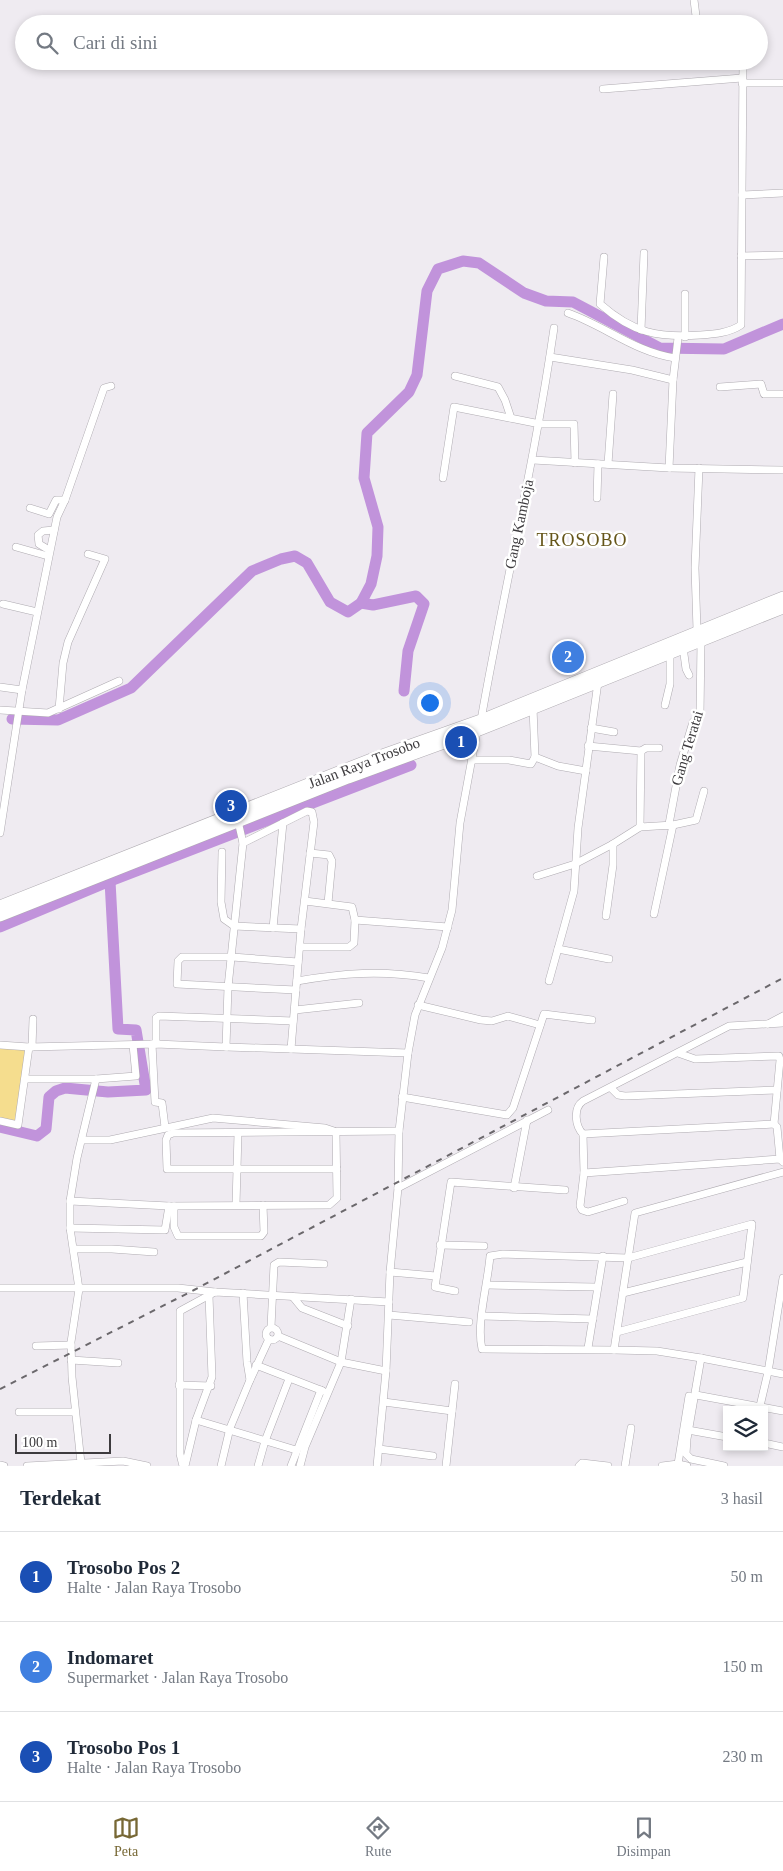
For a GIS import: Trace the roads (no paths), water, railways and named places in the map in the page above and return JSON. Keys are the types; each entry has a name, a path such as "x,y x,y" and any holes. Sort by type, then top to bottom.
{"highway":[{"name":"Jalan Raya Trosobo","path":"479,725 699,635 783,597"},
{"name":"Jalan Raya Trosobo","path":"0,906 409,750 533,708 670,654 699,635 783,608"},
{"name":"Jalan Raya Trosobo","path":"0,916 239,822 409,750"}],"street":[{"path":"694,0 695,15"},
{"path":"604,256 600,304 641,330 680,338 720,333 740,325 742,70"},
{"path":"603,89 742,81 783,83"},
{"path":"742,195 783,193"},
{"path":"641,330 644,253"},
{"path":"741,256 783,255"},
{"path":"669,468 673,380 685,294"},
{"path":"568,313 583,318 639,348 676,356"},
{"name":"Gang Kamboja","path":"377,1466 384,1402 390,1272 398,1188 399,1131 408,1053 418,1005 448,926 452,910 460,824 495,638 540,424 554,328"},
{"path":"550,357 632,370 673,380"},
{"path":"455,376 498,387 511,418"},
{"path":"720,387 761,384 764,394 783,394"},
{"path":"0,833 18,726 22,690 54,530 104,388 111,386"},
{"path":"608,464 613,394"},
{"path":"443,478 452,408 540,424 575,424 575,463"},
{"path":"533,460 669,468 783,470"},
{"path":"597,498 598,464"},
{"name":"Gang Teratai","path":"654,914 680,765 693,722 700,716 699,635 695,568 700,468"},
{"path":"30,508 49,514 56,500 65,500"},
{"path":"49,553 39,544 38,535 44,530 54,530"},
{"path":"16,547 49,553"},
{"path":"59,709 63,663 68,642 105,559 88,554"},
{"path":"3,604 37,612"},
{"path":"683,647 686,669 689,675"},
{"path":"665,705 670,684 670,654"},
{"path":"0,710 19,714 42,714 59,709 119,681"},
{"path":"549,980 574,891 575,864 588,746 598,682"},
{"path":"0,687 22,690"},
{"path":"472,760 509,760 531,764 535,757 533,708"},
{"path":"591,728 614,732"},
{"path":"588,746 641,751 646,748 659,748"},
{"path":"640,826 641,751"},
{"path":"535,757 558,766 586,771"},
{"path":"537,876 575,864 613,844 640,826 696,820 704,791"},
{"path":"244,843 307,811 312,812 314,822 301,929 291,1048"},
{"path":"226,1047 228,987 244,843 239,822"},
{"path":"273,928 283,824"},
{"path":"606,916 613,865 613,844"},
{"path":"222,852 221,910 224,919 234,926 301,929"},
{"path":"310,853 329,856 332,861 328,903"},
{"path":"300,947 352,946 354,943 355,920 352,907 305,901"},
{"path":"355,920 448,926"},
{"path":"558,949 609,959"},
{"path":"296,990 178,986 178,961 182,958 232,957 298,962"},
{"path":"297,980 368,972 428,978"},
{"path":"295,1010 359,1003"},
{"path":"418,1005 481,1020 492,1021 508,1016 540,1025"},
{"path":"402,1097 508,1115 513,1108 540,1025 546,1013 592,1020"},
{"path":"165,1127 162,1103 155,1102 154,1044 158,1016 294,1020"},
{"path":"768,1024 783,1016"},
{"path":"0,1121 18,1125 33,1019"},
{"path":"624,1201 583,1211 580,1206 584,1173 583,1134 576,1122 580,1104 729,1026 783,1022"},
{"path":"0,1045 30,1047 154,1044 408,1053"},
{"path":"25,1079 95,1080 136,1076 137,1045"},
{"path":"584,1173 782,1160 777,1127 774,1124 780,1060 777,1055 695,1059 678,1053"},
{"path":"81,1463 71,1360 71,1346 79,1289 75,1249 70,1228 70,1201 95,1080"},
{"path":"611,1088 618,1095 625,1096 777,1090"},
{"path":"398,1188 548,1110"},
{"path":"82,1140 110,1140 206,1119 225,1118 326,1128 336,1133"},
{"path":"514,1188 527,1120"},
{"path":"583,1134 774,1124"},
{"path":"337,1169 170,1170 166,1166 166,1140 169,1134 399,1131"},
{"path":"236,1205 238,1133"},
{"path":"70,1201 172,1206 329,1205 337,1198 336,1133"},
{"path":"614,1350 635,1213 783,1172"},
{"path":"455,1291 436,1288 440,1245 451,1182 514,1188 565,1190"},
{"path":"172,1206 174,1227 178,1236 261,1236 264,1232 264,1206"},
{"path":"70,1228 164,1230 172,1206"},
{"path":"617,1332 742,1298 752,1224 628,1258 603,1256 490,1256 482,1316 480,1340 482,1349 588,1348 657,1351 783,1374"},
{"path":"440,1245 484,1246"},
{"path":"75,1249 112,1248 154,1252"},
{"path":"588,1348 596,1287 603,1256"},
{"path":"623,1293 747,1262"},
{"path":"272,1328 273,1268 276,1264 324,1264"},
{"path":"390,1272 436,1276"},
{"path":"692,1395 760,1406 768,1372 783,1278"},
{"path":"487,1285 596,1287"},
{"path":"0,1288 178,1288 212,1294 272,1295 389,1302"},
{"path":"184,1466 180,1459 179,1312 212,1294"},
{"path":"184,1466 196,1420 211,1386 212,1294"},
{"path":"243,1294 247,1362 250,1380"},
{"path":"294,1297 302,1308 348,1326"},
{"path":"300,1466 305,1447 341,1362 351,1299"},
{"path":"389,1315 469,1322"},
{"path":"482,1316 593,1319"},
{"path":"272,1328 277,1330 278,1336"},
{"path":"269,1339 266,1332 272,1328"},
{"path":"221,1466 230,1428 269,1339 278,1336 341,1362 386,1371"},
{"path":"36,1346 71,1346"},
{"path":"678,1464 701,1358"},
{"path":"71,1360 118,1362"},
{"path":"256,1365 328,1393"},
{"path":"258,1466 265,1441 289,1379"},
{"path":"446,1466 455,1384"},
{"path":"179,1385 211,1386"},
{"path":"291,1466 321,1390"},
{"path":"692,1395 686,1450 688,1457 724,1466"},
{"path":"384,1402 452,1411"},
{"path":"768,1408 783,1411"},
{"path":"19,1412 75,1412"},
{"path":"196,1420 230,1428 296,1450"},
{"path":"625,1466 631,1428"},
{"path":"688,1430 723,1435"},
{"path":"768,1444 783,1447"},
{"path":"379,1449 433,1456"},
{"path":"26,1466 123,1461 147,1466"},
{"path":"662,1466 678,1464 687,1466"},
{"path":"0,1465 4,1466"},
{"path":"580,1465 608,1466"}],"waterway":[{"path":"12,719 58,720 131,688 252,571 281,559 295,556 307,563 330,602 348,612 361,603 371,584 377,556 378,527 364,478 367,433 409,392 417,375 427,291 438,269 463,261 479,263 524,293 546,301 573,302 660,348 724,349 783,324"},
{"path":"361,603 373,605 416,596 424,604 408,651 404,691"},
{"path":"0,927 110,881 411,765"},
{"path":"0,1127 37,1136 46,1129 49,1097 56,1091 65,1088 108,1092 146,1090 136,1030 118,1029 110,881"}],"railway":[{"path":"0,1389 194,1290 783,978"}],"place":[{"name":"Indomaret","path":"568,657"},
{"name":"Trosobo Pos 2","path":"461,742"},
{"name":"Trosobo Pos 1","path":"231,806"}],"district":[{"name":"TROSOBO","path":"582,540"}]}
